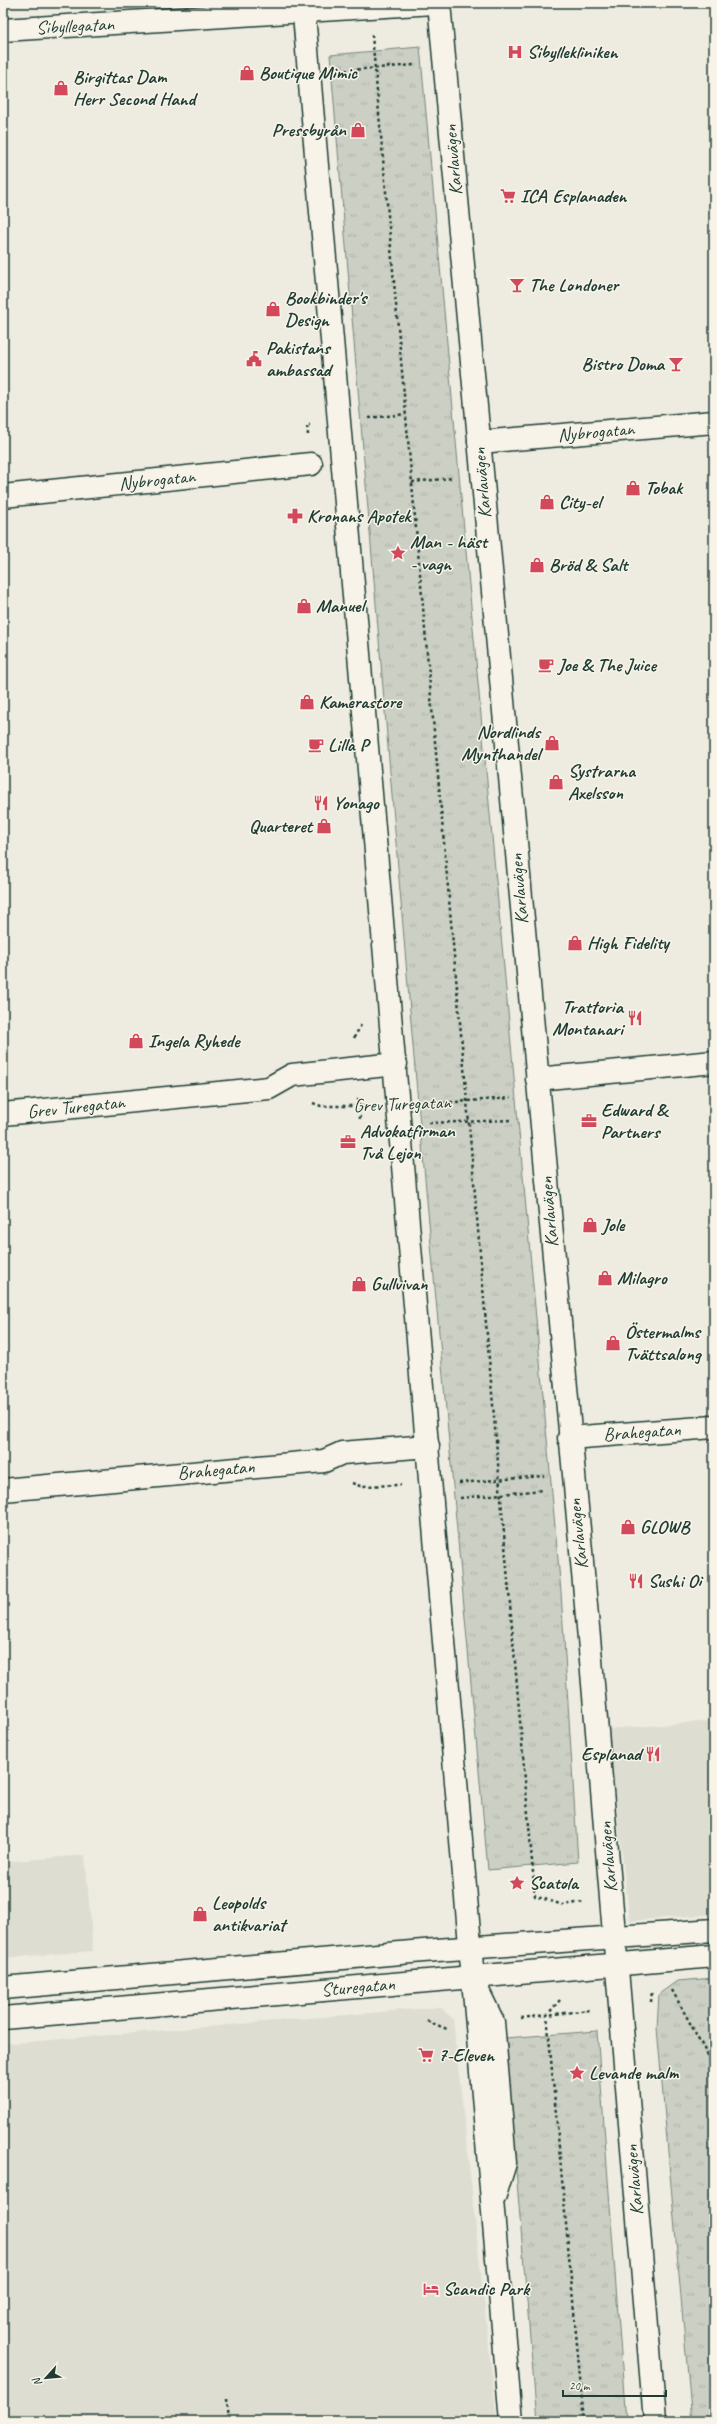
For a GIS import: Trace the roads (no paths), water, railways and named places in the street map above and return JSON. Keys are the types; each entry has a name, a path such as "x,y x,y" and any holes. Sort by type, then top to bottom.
{"street":[{"name":"Sibyllegatan","path":"3,30 304,8 370,8 434,3"},
{"name":"Karlavägen","path":"439,3 615,1937 655,2421"},
{"path":"304,8 396,1064 491,2208 511,2421"},
{"name":"Nybrogatan","path":"478,442 714,422"},
{"name":"Nybrogatan","path":"3,496 311,464"},
{"path":"537,1088 714,1062"},
{"name":"Grev Turegatan","path":"3,1114 269,1088 292,1075 396,1064"},
{"name":"Brahegatan","path":"569,1438 714,1427"},
{"name":"Brahegatan","path":"3,1490 324,1460 342,1453 428,1446"},
{"name":"Sturegatan","path":"3,1988 470,1948 714,1930"},
{"name":"Sturegatan","path":"3,2018 714,1956"}],"place":[{"name":"Sibyllekliniken","path":"515,52"},
{"name":"Boutique Mimic","path":"247,73"},
{"name":"Birgittas Dam Herr Second Hand","path":"61,88"},
{"name":"Pressbyrån","path":"358,130"},
{"name":"ICA Esplanaden","path":"508,196"},
{"name":"The Londoner","path":"517,285"},
{"name":"Bookbinder's Design","path":"273,309"},
{"name":"Pakistans ambassad","path":"254,359"},
{"name":"Bistro Doma","path":"676,364"},
{"name":"Tobak","path":"633,488"},
{"name":"City-el","path":"547,502"},
{"name":"Kronans Apotek","path":"295,516"},
{"name":"Man - häst - vagn","path":"398,553"},
{"name":"Bröd & Salt","path":"537,565"},
{"name":"Manuel","path":"304,606"},
{"name":"Joe & The Juice","path":"546,665"},
{"name":"Kamerastore","path":"307,702"},
{"name":"Nordlinds Mynthandel","path":"552,743"},
{"name":"Lilla P","path":"316,745"},
{"name":"Systrarna Axelsson","path":"556,782"},
{"name":"Yonago","path":"321,803"},
{"name":"Quarteret","path":"324,826"},
{"name":"High Fidelity","path":"575,943"},
{"name":"Trattoria Montanari","path":"635,1018"},
{"name":"Ingela Ryhede","path":"136,1041"},
{"name":"Edward & Partners","path":"589,1121"},
{"name":"Advokatfirman Två Lejon","path":"348,1142"},
{"name":"Jole","path":"590,1225"},
{"name":"Milagro","path":"605,1278"},
{"name":"Gullvivan","path":"359,1284"},
{"name":"Östermalms Tvättsalong","path":"613,1343"},
{"name":"GLOWB","path":"628,1527"},
{"name":"Sushi Oi","path":"636,1581"},
{"name":"Esplanad","path":"653,1754"},
{"name":"Scatola","path":"517,1883"},
{"name":"Leopolds antikvariat","path":"200,1914"},
{"name":"7-Eleven","path":"426,2055"},
{"name":"Levande malm","path":"577,2073"},
{"name":"Scandic Park","path":"431,2289"}]}
